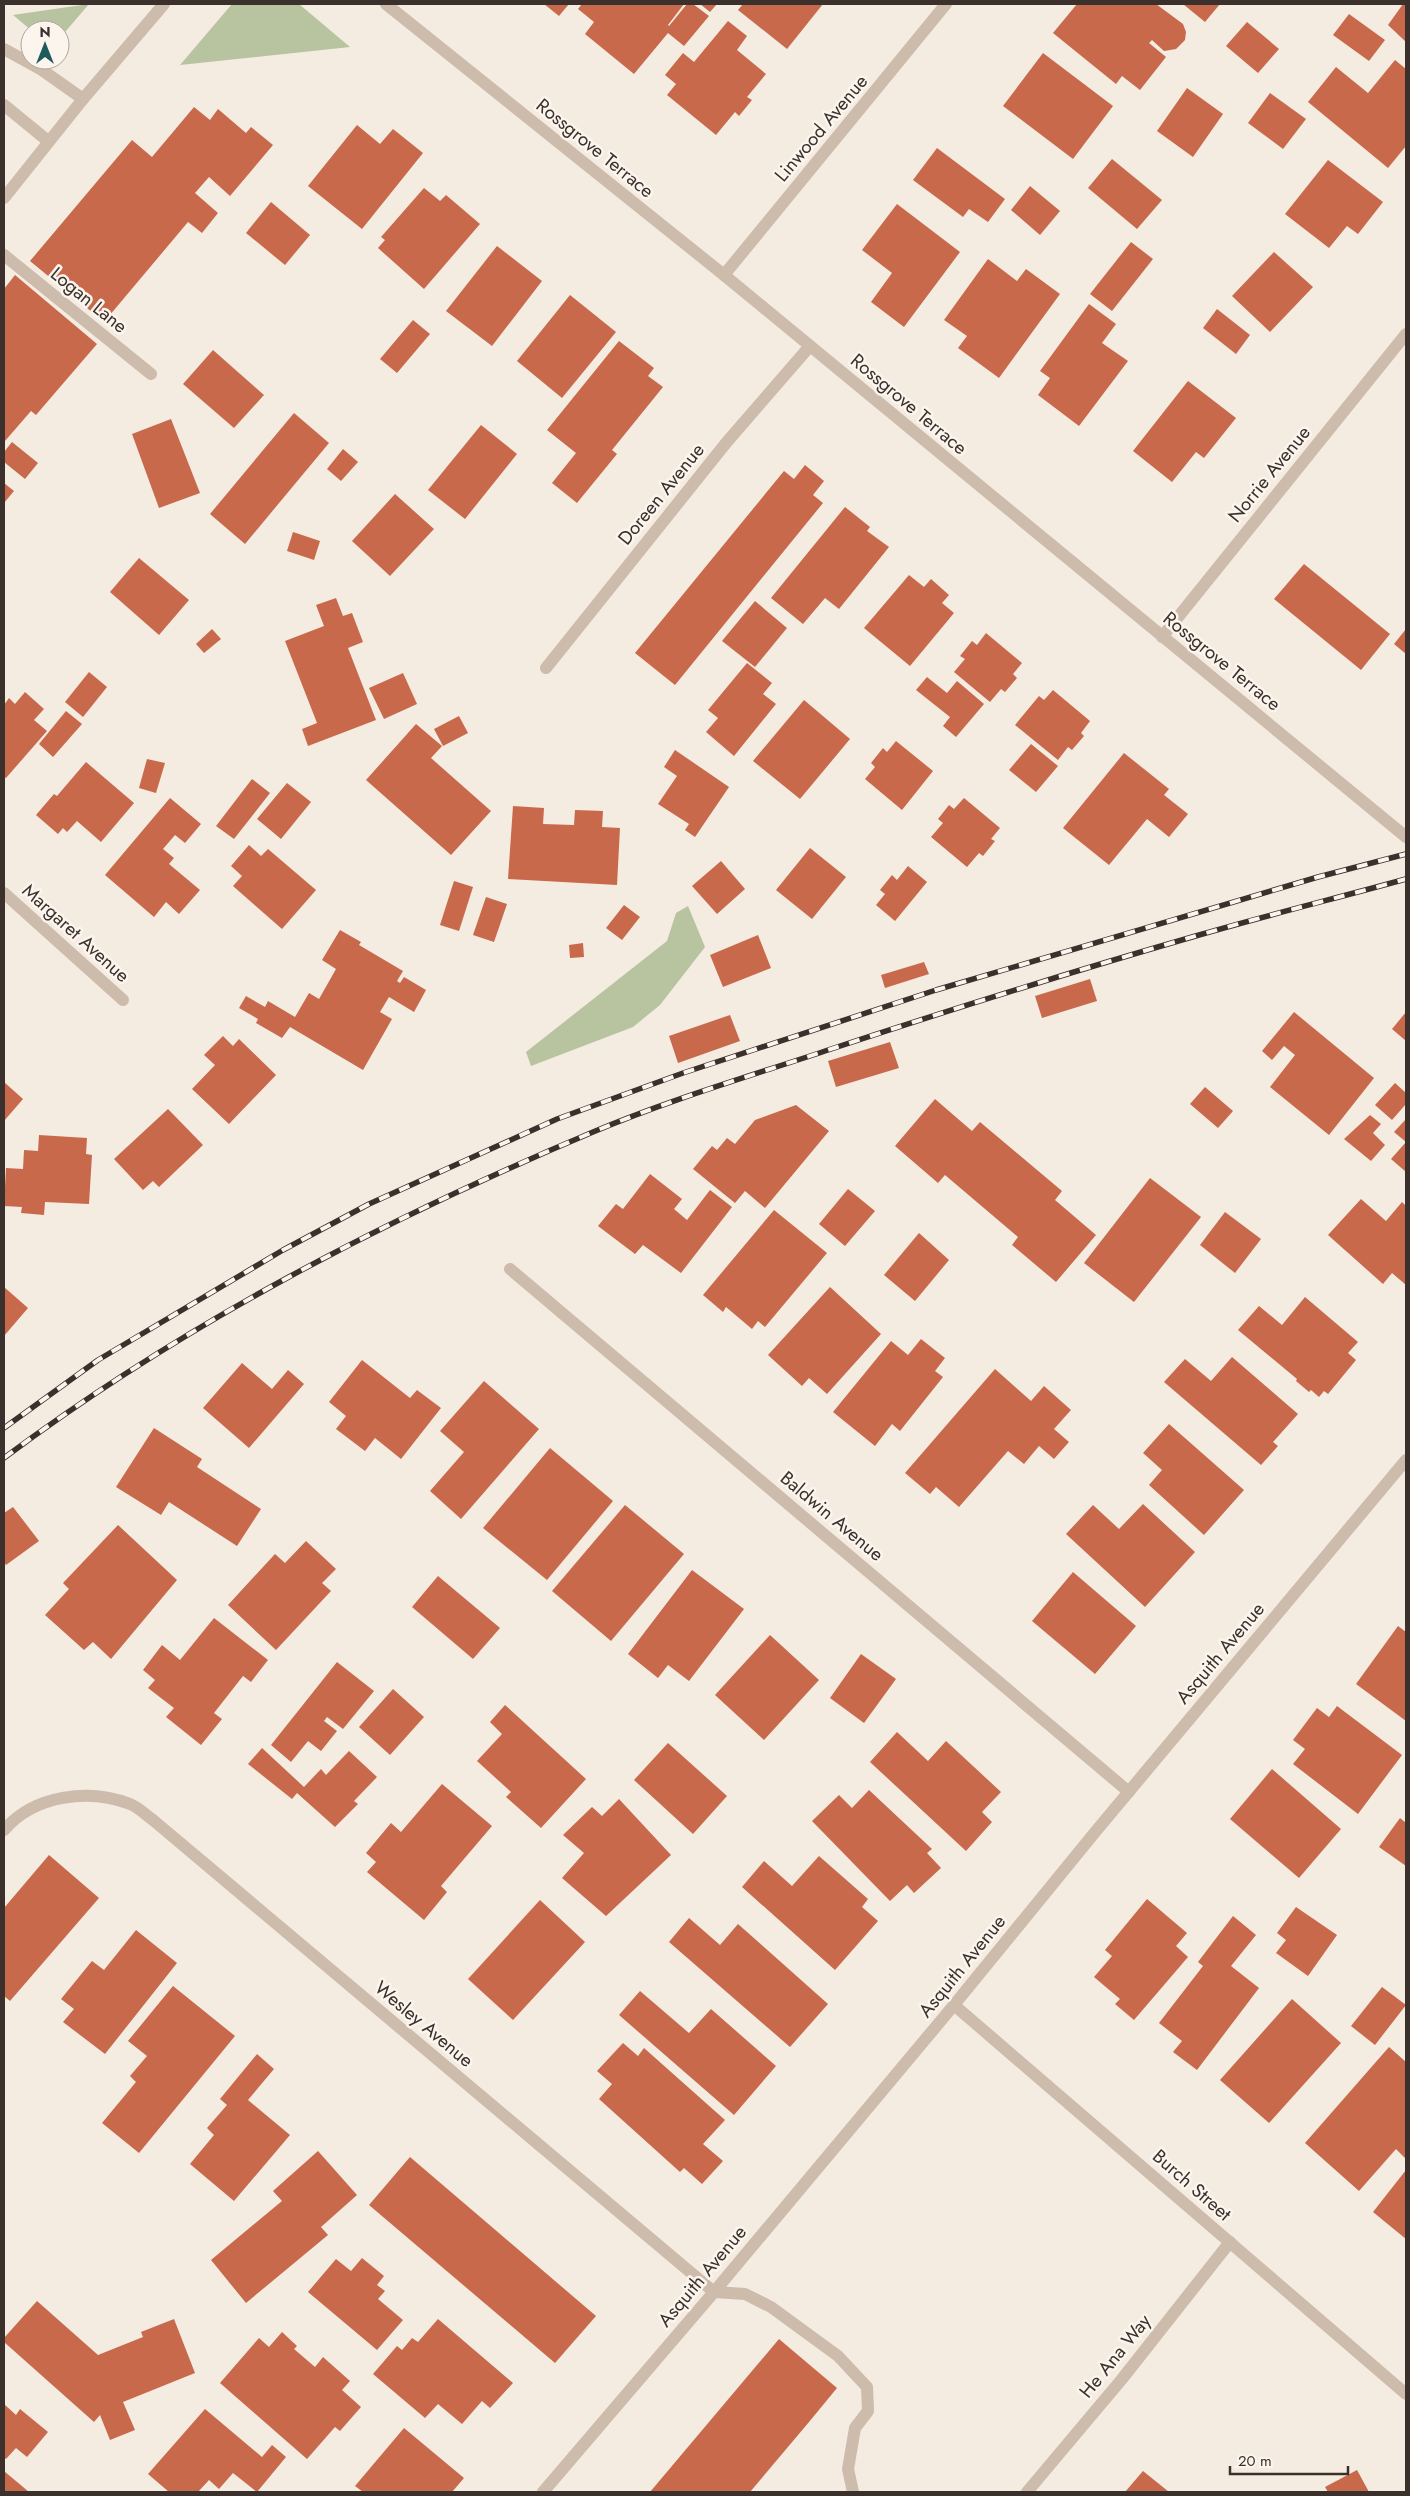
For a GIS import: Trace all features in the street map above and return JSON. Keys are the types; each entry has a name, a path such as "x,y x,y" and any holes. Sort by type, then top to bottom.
{"street":[{"path":"4,198 48,141 164,4"},
{"name":"Rossgrove Terrace","path":"386,4 724,275 1406,837"},
{"name":"Linwood Avenue","path":"724,275 946,4"},
{"path":"4,49 42,70 83,99"},
{"path":"4,105 48,141"},
{"path":"4,187 48,141"},
{"name":"Logan Lane","path":"4,255 151,374"},
{"name":"Norrie Avenue","path":"1162,637 1406,334"},
{"name":"Doreen Avenue","path":"546,668 714,458 810,346"},
{"name":"Margaret Avenue","path":"4,893 123,1000"},
{"name":"Baldwin Avenue","path":"510,1269 1129,1792"},
{"name":"Asquith Avenue","path":"543,2492 714,2292 1406,1460"},
{"name":"Wesley Avenue","path":"4,1830 34,1806 70,1797 103,1797 132,1804 714,2292"},
{"name":"Burch Street","path":"954,2005 1406,2394"},
{"name":"He Ana Way","path":"1027,2492 1122,2379 1230,2242"},
{"path":"714,2292 745,2294 771,2307 838,2356 867,2387 868,2411 855,2428 848,2469 853,2492"}],"green space":[{"path":"89,4 70,26 70,20 20,21 13,15"},
{"path":"232,4 299,4 350,47 180,65"},
{"path":"688,906 705,947 660,1005 633,1027 531,1066 526,1052 667,941 676,913"}],"building":[{"path":"544,4 569,4 559,16"},
{"path":"582,4 684,4 669,26 687,4 693,4 709,16 684,46 668,33 634,74 585,34 594,22 578,9"},
{"path":"700,4 717,4 710,12"},
{"path":"743,4 823,4 787,49 738,10"},
{"path":"1077,4 1156,4 1183,24 1186,32 1185,40 1176,49 1164,51 1152,40 1149,43 1166,57 1140,90 1122,76 1116,84 1053,33"},
{"path":"1183,4 1220,4 1205,22"},
{"path":"1403,4 1406,4 1406,42 1388,25"},
{"path":"1349,14 1385,40 1369,61 1333,35"},
{"path":"728,21 747,36 737,50 766,74 747,97 752,100 739,116 735,112 716,135 667,95 676,84 665,75 683,53 694,62"},
{"path":"1247,22 1279,49 1258,73 1226,46"},
{"path":"1043,53 1113,106 1073,159 1003,106"},
{"path":"1395,60 1406,69 1406,146 1388,168 1308,102 1336,67 1368,93"},
{"path":"1187,88 1223,114 1193,157 1157,131"},
{"path":"1270,93 1306,119 1283,149 1248,123"},
{"path":"194,107 210,120 218,109 246,133 251,127 273,145 230,196 209,177 195,193 218,213 202,233 188,222 104,322 30,261 132,140 152,157"},
{"path":"357,125 380,144 393,129 423,153 362,229 308,186"},
{"path":"937,148 1005,199 988,222 969,209 963,217 913,180"},
{"path":"1112,159 1162,200 1137,229 1088,188"},
{"path":"1328,160 1383,202 1358,234 1347,226 1329,248 1285,214"},
{"path":"1030,186 1060,211 1040,235 1011,210"},
{"path":"424,188 440,201 446,195 480,224 424,289 378,248 385,240 381,237"},
{"path":"271,202 310,235 285,265 246,233"},
{"path":"897,204 960,252 904,327 871,302 892,273 862,250"},
{"path":"1131,242 1153,259 1112,311 1090,294"},
{"path":"497,246 542,281 492,346 446,311"},
{"path":"1274,252 1313,287 1270,332 1232,296"},
{"path":"988,259 1017,281 1026,269 1060,294 999,378 958,348 967,336 944,320"},
{"path":"15,275 97,344 36,415 31,411 5,441 4,289"},
{"path":"570,295 616,332 562,398 517,361"},
{"path":"1089,304 1116,324 1102,343 1128,361 1079,426 1038,395 1050,378 1040,371"},
{"path":"1217,309 1250,335 1236,354 1203,328"},
{"path":"413,320 430,334 397,373 380,359"},
{"path":"619,341 654,368 648,376 663,387 612,450 617,454 577,503 552,483 576,453 547,430"},
{"path":"213,350 264,395 234,428 183,384"},
{"path":"1188,381 1236,418 1204,458 1196,452 1172,482 1133,451"},
{"path":"294,413 329,443 245,544 210,514"},
{"path":"171,419 200,493 159,508 132,434"},
{"path":"481,425 517,454 465,519 428,490"},
{"path":"12,442 38,463 25,479 4,462 4,452"},
{"path":"343,449 358,462 341,481 327,469"},
{"path":"805,465 824,481 813,495 823,503 675,685 635,653 784,471 794,479"},
{"path":"4,483 14,491 4,503"},
{"path":"395,494 434,529 390,576 352,541"},
{"path":"845,507 870,527 867,531 889,547 839,609 825,598 803,624 771,598"},
{"path":"293,532 320,541 314,560 287,551"},
{"path":"139,558 189,600 159,635 110,592"},
{"path":"1304,564 1390,634 1361,670 1274,599"},
{"path":"909,575 924,587 931,579 949,595 942,603 954,613 910,666 864,628"},
{"path":"336,598 343,616 352,613 363,642 348,648 376,720 308,746 302,729 317,723 285,641 324,626 316,605"},
{"path":"755,601 787,628 755,667 722,641"},
{"path":"212,629 221,639 204,653 196,644"},
{"path":"1406,629 1406,654 1394,644"},
{"path":"986,633 1022,663 1013,674 1017,678 1005,692 1001,689 990,702 954,672 965,659 960,656 972,641 977,645"},
{"path":"747,663 772,683 763,694 776,704 734,756 706,732 718,718 708,710"},
{"path":"89,672 107,687 83,717 65,702"},
{"path":"403,673 417,704 384,719 369,688"},
{"path":"927,677 947,693 957,681 984,704 956,737 943,726 950,717 916,690"},
{"path":"1053,690 1090,721 1081,733 1084,736 1072,750 1068,747 1058,760 1015,725 1039,696 1044,700"},
{"path":"25,692 44,709 34,720 47,731 6,778 4,777 4,705 9,698 15,704"},
{"path":"804,700 850,739 800,799 753,761"},
{"path":"66,711 82,724 53,757 39,744"},
{"path":"459,716 468,733 443,746 434,729"},
{"path":"416,724 442,746 431,758 491,811 451,855 366,780"},
{"path":"896,741 933,771 902,810 865,779 875,767 871,763 883,748 887,752"},
{"path":"1031,744 1058,766 1036,792 1009,770"},
{"path":"675,750 729,787 695,837 685,830 689,824 658,804 677,776 664,767"},
{"path":"1124,753 1169,789 1164,795 1188,814 1169,837 1147,819 1109,865 1063,828"},
{"path":"147,759 165,763 156,793 139,788"},
{"path":"86,762 134,803 101,842 77,821 67,832 63,828 58,834 36,815 54,794 57,796"},
{"path":"252,779 270,793 234,839 216,826"},
{"path":"287,783 311,802 281,839 257,819"},
{"path":"170,798 201,824 185,843 175,835 163,849 174,858 169,864 200,890 179,914 166,902 154,917 105,875"},
{"path":"964,798 1000,828 991,839 995,841 983,856 979,853 967,867 931,837 943,823 938,819 949,805 954,809"},
{"path":"513,806 544,808 543,824 574,825 575,810 603,811 602,827 620,828 617,885 508,879"},
{"path":"249,845 261,856 268,849 316,890 282,929 233,886 242,876 231,866"},
{"path":"810,848 846,877 812,919 776,890"},
{"path":"721,861 745,889 717,914 692,886"},
{"path":"908,866 927,882 895,921 876,905 885,894 880,890 892,875 897,880"},
{"path":"454,881 473,887 459,931 440,925"},
{"path":"486,897 507,904 494,942 473,935"},
{"path":"624,905 640,917 622,940 606,928"},
{"path":"340,930 361,942 359,945 403,971 397,981 400,983 404,977 426,990 414,1012 389,997 380,1012 392,1019 363,1070 290,1027 282,1038 256,1023 258,1019 239,1008 246,996 265,1007 268,1001 295,1017 309,993 319,999 336,969 322,960"},
{"path":"758,935 771,968 723,987 710,955"},
{"path":"583,943 584,957 570,958 569,945"},
{"path":"924,962 929,974 885,988 881,975"},
{"path":"1090,979 1097,1001 1042,1018 1035,996"},
{"path":"1294,1012 1374,1078 1329,1135 1270,1087 1295,1055 1284,1046 1272,1060 1262,1051"},
{"path":"1406,1012 1406,1041 1392,1029"},
{"path":"730,1015 740,1041 678,1063 669,1036"},
{"path":"223,1036 233,1046 239,1039 276,1075 229,1124 192,1089 215,1065 204,1055"},
{"path":"890,1042 899,1068 836,1087 828,1061"},
{"path":"4,1082 23,1099 4,1121"},
{"path":"1395,1083 1406,1093 1406,1104 1392,1120 1375,1105"},
{"path":"1205,1087 1233,1111 1218,1128 1190,1104"},
{"path":"935,1099 972,1131 980,1122 1062,1191 1055,1200 1096,1235 1056,1282 1012,1245 1018,1237 945,1175 938,1183 895,1146"},
{"path":"796,1105 829,1131 765,1208 745,1191 735,1203 693,1169 712,1146 717,1150 727,1138 735,1144 755,1120"},
{"path":"168,1109 203,1145 159,1187 153,1181 143,1190 114,1159"},
{"path":"1370,1115 1381,1124 1373,1133 1385,1145 1371,1161 1344,1139"},
{"path":"1406,1119 1406,1142 1394,1132"},
{"path":"39,1135 87,1138 86,1154 92,1155 89,1204 45,1202 44,1215 21,1213 22,1207 4,1206 6,1168 23,1169 24,1150 38,1151"},
{"path":"1406,1142 1406,1172 1391,1159"},
{"path":"650,1174 682,1199 674,1209 687,1220 710,1190 732,1207 681,1273 643,1245 635,1254 598,1226 616,1204 623,1209"},
{"path":"1150,1178 1201,1217 1134,1302 1084,1263"},
{"path":"848,1189 875,1211 845,1246 819,1224"},
{"path":"1361,1199 1386,1221 1402,1202 1406,1206 1406,1285 1392,1273 1383,1284 1328,1235"},
{"path":"774,1210 827,1253 765,1327 758,1321 752,1329 726,1307 723,1312 703,1295"},
{"path":"1225,1212 1261,1239 1235,1273 1200,1245"},
{"path":"919,1233 949,1260 915,1301 884,1275"},
{"path":"4,1287 28,1308 4,1336"},
{"path":"830,1287 881,1334 827,1394 809,1378 802,1386 768,1355"},
{"path":"1305,1297 1358,1342 1348,1353 1356,1360 1328,1394 1324,1391 1319,1397 1311,1390 1309,1392 1296,1381 1297,1379 1238,1330 1259,1306 1282,1325"},
{"path":"921,1339 945,1358 935,1371 943,1377 900,1431 892,1424 875,1446 833,1412 891,1341 908,1355"},
{"path":"1232,1357 1298,1414 1273,1442 1278,1446 1261,1465 1164,1382 1185,1359 1211,1381"},
{"path":"362,1360 410,1398 417,1390 441,1408 401,1459 375,1438 365,1451 336,1429 346,1416 329,1402"},
{"path":"242,1363 272,1389 288,1370 304,1384 249,1448 203,1408"},
{"path":"995,1369 1031,1401 1044,1386 1071,1410 1054,1429 1069,1442 1054,1459 1039,1446 1024,1464 1008,1451 959,1507 936,1487 930,1494 905,1473"},
{"path":"484,1381 539,1429 461,1519 430,1491 464,1452 440,1431"},
{"path":"1169,1424 1244,1490 1204,1535 1149,1485 1162,1470 1143,1453"},
{"path":"154,1428 202,1459 197,1467 261,1509 237,1546 169,1502 161,1515 116,1487"},
{"path":"550,1448 613,1501 547,1580 483,1528"},
{"path":"1143,1504 1195,1552 1145,1607 1066,1534 1093,1505 1119,1529"},
{"path":"625,1505 684,1554 611,1641 552,1591"},
{"path":"13,1507 39,1541 6,1565 4,1562 4,1513"},
{"path":"118,1525 177,1580 111,1659 93,1642 84,1650 45,1615 69,1589 63,1583"},
{"path":"306,1541 336,1569 322,1583 331,1591 276,1650 228,1605 275,1554 285,1563"},
{"path":"692,1570 744,1609 689,1681 668,1665 658,1678 628,1654"},
{"path":"1073,1572 1136,1626 1095,1674 1032,1621"},
{"path":"438,1576 500,1628 473,1659 412,1607"},
{"path":"214,1618 268,1660 251,1682 243,1676 214,1713 222,1719 201,1745 166,1717 174,1708 148,1688 155,1680 143,1670 162,1645 180,1660"},
{"path":"1398,1626 1406,1632 1406,1721 1356,1684"},
{"path":"770,1635 819,1680 764,1740 715,1695"},
{"path":"861,1654 896,1679 864,1723 830,1698"},
{"path":"337,1662 374,1691 343,1729 327,1717 324,1721 337,1731 321,1751 308,1741 291,1762 271,1745"},
{"path":"393,1689 424,1717 390,1755 359,1727"},
{"path":"505,1705 586,1779 541,1828 506,1797 511,1792 477,1761 502,1734 490,1722"},
{"path":"1337,1706 1402,1755 1358,1814 1293,1764 1305,1749 1293,1740 1317,1708 1329,1717"},
{"path":"897,1732 928,1761 946,1741 1001,1792 982,1812 992,1822 966,1851 870,1762"},
{"path":"668,1743 727,1796 693,1834 634,1780"},
{"path":"262,1748 304,1787 321,1769 326,1775 349,1751 377,1777 354,1801 358,1804 335,1827 297,1793 292,1799 248,1764"},
{"path":"1272,1769 1341,1829 1299,1878 1230,1819"},
{"path":"442,1784 492,1826 441,1886 447,1892 424,1920 367,1872 376,1862 366,1853 391,1823 401,1832"},
{"path":"869,1790 932,1849 927,1853 941,1868 914,1893 907,1885 890,1901 812,1821 839,1795 852,1808"},
{"path":"619,1799 671,1855 606,1916 562,1878 584,1853 563,1835 592,1807 602,1816"},
{"path":"1400,1818 1406,1823 1406,1866 1379,1847"},
{"path":"49,1855 99,1898 10,2001 4,1996 4,1908"},
{"path":"819,1856 868,1899 862,1907 878,1921 835,1970 742,1887 764,1861 792,1886"},
{"path":"1147,1899 1187,1933 1176,1946 1188,1957 1134,2020 1115,2004 1120,1999 1094,1977 1112,1956 1105,1950"},
{"path":"540,1900 585,1942 513,2020 468,1979"},
{"path":"1296,1907 1337,1935 1308,1976 1276,1953 1286,1940 1277,1933"},
{"path":"1233,1916 1256,1935 1231,1966 1259,1988 1197,2070 1173,2052 1182,2041 1159,2023 1203,1966 1198,1962"},
{"path":"689,1918 720,1945 738,1924 828,2004 790,2047 669,1942"},
{"path":"136,1930 177,1963 105,2054 63,2022 74,2009 61,1999 92,1961 104,1970"},
{"path":"173,1986 235,2036 139,2153 102,2123 136,2082 130,2076 147,2056 128,2041"},
{"path":"1382,1987 1406,2005 1375,2045 1351,2026"},
{"path":"640,1991 689,2033 711,2009 776,2066 734,2115 619,2015"},
{"path":"1292,1999 1341,2043 1269,2123 1220,2080"},
{"path":"623,2043 638,2056 644,2048 725,2120 703,2144 723,2161 702,2184 684,2168 680,2172 599,2099 612,2084 597,2071"},
{"path":"1389,2047 1406,2062 1406,2159 1396,2149 1359,2191 1305,2143"},
{"path":"257,2054 274,2069 248,2100 290,2135 234,2201 190,2164 214,2135 207,2128 227,2105 220,2099"},
{"path":"318,2151 357,2195 321,2227 328,2235 246,2303 211,2260 282,2201 273,2191"},
{"path":"410,2157 596,2316 555,2363 369,2205"},
{"path":"1406,2170 1406,2239 1373,2212"},
{"path":"362,2258 384,2276 377,2285 385,2291 378,2299 403,2320 377,2350 308,2292 336,2259 351,2271"},
{"path":"37,2301 98,2355 143,2337 141,2332 174,2319 195,2373 123,2402 135,2430 110,2440 100,2415 94,2422 4,2342 4,2338"},
{"path":"438,2319 513,2383 490,2408 482,2401 462,2424 438,2404 425,2418 373,2374 397,2346 402,2350 412,2338 418,2342"},
{"path":"282,2332 297,2346 294,2349 315,2367 323,2357 350,2381 342,2390 361,2407 340,2431 335,2427 307,2459 220,2383 259,2338 269,2347"},
{"path":"779,2339 837,2388 750,2492 650,2492"},
{"path":"4,2404 16,2415 20,2409 48,2432 27,2457 16,2448 6,2459 4,2457"},
{"path":"205,2409 262,2457 272,2445 286,2457 257,2492 233,2473 219,2489 209,2480 198,2492 169,2492 148,2474"},
{"path":"404,2428 464,2478 452,2492 363,2492 355,2486"},
{"path":"1357,2470 1369,2492 1328,2492 1325,2487"},
{"path":"4,2471 29,2492 4,2492"},
{"path":"1143,2471 1169,2492 1125,2492"}],"railway":[{"path":"4,1428 98,1360 283,1250 369,1204 557,1119 683,1073 936,990 1318,877 1406,854"},
{"path":"4,1458 143,1362 215,1318 289,1277 439,1201 593,1132 708,1089 1012,991 1225,928 1406,879"}]}
